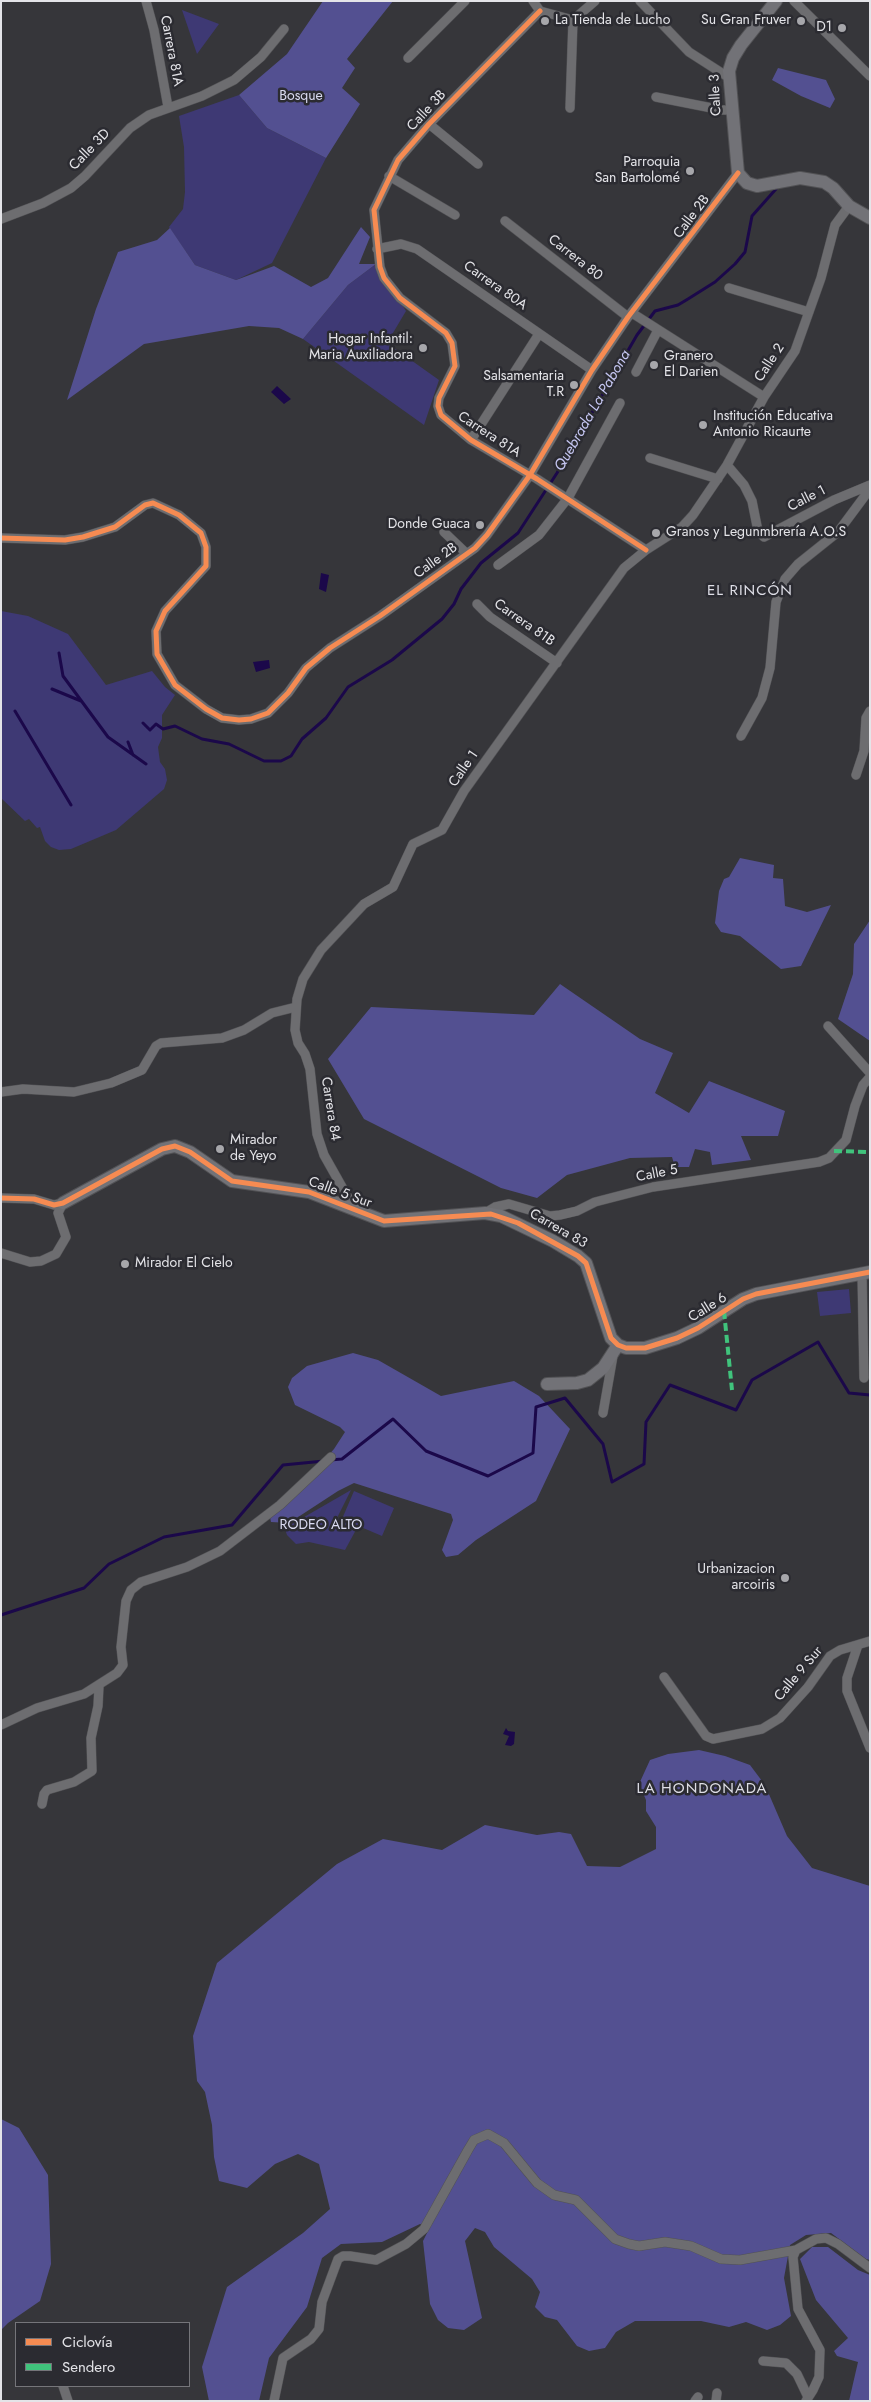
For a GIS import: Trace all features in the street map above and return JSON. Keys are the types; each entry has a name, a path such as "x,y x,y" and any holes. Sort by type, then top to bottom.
{"street":[{"name":"Carrera 81A","path":"146,1 154,30 168,107"},
{"path":"408,58 464,1"},
{"path":"533,1 540,11 573,20"},
{"path":"570,108 573,20 595,1"},
{"path":"640,1 690,52 728,77"},
{"name":"Calle 3","path":"738,172 728,77 733,58 741,45 776,1"},
{"path":"794,1 870,76"},
{"name":"Calle 3B","path":"377,249 374,210 389,176 409,147 429,124 540,11"},
{"name":"Calle 3D","path":"1,219 44,203 71,188 85,176 130,128 149,115 202,96 234,80 261,57 284,29"},
{"path":"656,97 722,110 731,110"},
{"path":"429,124 478,164"},
{"path":"738,172 747,183 757,186 800,178 824,182 833,188 849,206 870,218"},
{"name":"Calle 2B","path":"1,538 65,540 83,537 115,527 145,505 153,502 179,514 201,533 205,541 206,566 165,611 156,631 157,654 175,685 191,699 222,718 251,719 276,708 306,668 330,648 380,616 466,553 487,535 530,475 592,370 630,315 738,172"},
{"path":"389,176 455,215"},
{"name":"Calle 2","path":"686,523 727,465 764,397 795,351 809,312 835,225 849,206"},
{"name":"Carrera 80","path":"505,221 630,315 641,319 764,397"},
{"name":"Carrera 80A","path":"377,249 401,244 410,246 592,370"},
{"name":"Carrera 81A","path":"377,249 384,278 400,298 446,333 452,342 455,366 439,398 438,406 441,415 471,440 568,498 646,550"},
{"path":"729,288 809,312"},
{"path":"636,372 655,328"},
{"path":"471,440 540,334"},
{"path":"498,565 539,535 568,498 620,403"},
{"path":"650,458 718,479"},
{"name":"Calle 1","path":"727,465 744,485 752,501 760,534 764,537 770,536 808,513 870,487"},
{"path":"741,736 762,698 770,668 776,602 785,579 798,564 838,532 870,487"},
{"name":"Calle 1","path":"296,1038 296,1007 303,979 317,955 364,904 393,887 414,844 442,830 464,791 624,568 646,550 686,523"},
{"path":"444,532 466,553"},
{"name":"Carrera 81B","path":"477,604 490,617 557,663"},
{"path":"856,775 864,751 866,718 870,711"},
{"path":"1,1092 28,1089 74,1092 111,1083 142,1070 160,1043 222,1038 244,1030 272,1012 296,1007"},
{"path":"828,1026 870,1073"},
{"name":"Carrera 84","path":"296,1038 310,1069 316,1124 322,1149 354,1210"},
{"name":"Calle 5","path":"485,1213 503,1204 509,1204 550,1216 568,1213 595,1202 653,1187 698,1182 779,1166 804,1165 829,1158 846,1140 863,1085 870,1077"},
{"name":"Calle 5 Sur","path":"63,1203 162,1149 175,1146 184,1148 232,1181 303,1190 391,1222 485,1213"},
{"path":"1,1198 34,1200 54,1205 63,1203"},
{"path":"1,1253 24,1261 35,1262 56,1254 66,1237 58,1213 63,1203"},
{"name":"Carrera 83","path":"485,1213 518,1223 578,1256 586,1263 615,1348"},
{"path":"864,1378 866,1273"},
{"name":"Calle 6","path":"615,1348 644,1348 677,1338 698,1328 742,1300 756,1294 866,1273"},
{"path":"547,1384 577,1383 588,1380 603,1368 615,1348"},
{"path":"603,1413 615,1348"},
{"path":"1,1725 37,1708 84,1694 99,1686 123,1665 121,1647 126,1601 131,1590 141,1582 187,1567 220,1551 280,1506 331,1457"},
{"name":"Calle 9 Sur","path":"664,1677 706,1736 713,1739 762,1729 780,1718 808,1687 830,1656 840,1650 870,1641"},
{"path":"858,1645 847,1678 847,1691 870,1748"},
{"path":"42,1804 47,1790 74,1782 92,1771 91,1738 98,1706 99,1686"},
{"path":"274,2401 283,2358 311,2339 319,2329 322,2302 338,2259 343,2256 350,2256 376,2260 406,2244 424,2229 474,2140 488,2134 504,2143 537,2183 554,2195 576,2200 615,2239 629,2244 639,2246 665,2242 691,2246 721,2259 740,2260 796,2250 816,2239 826,2238 838,2244 870,2268"},
{"path":"796,2250 793,2257 798,2309 820,2350 819,2377 807,2399"},
{"path":"763,2361 786,2363 797,2374 807,2399"},
{"path":"63,2387 68,2401"}],"green space":[{"name":"Bosque","path":"323,1 393,1 347,59 355,68 342,88 360,104 326,158 267,128 239,95 287,54"},
{"path":"182,10 219,24 197,54"},
{"path":"778,68 826,80 835,99 830,108 801,96 772,80"},
{"path":"239,95 267,128 326,158 272,263 236,280 195,265 169,227 183,209 185,192 184,147 179,116"},
{"path":"361,227 370,237 359,264 376,264 348,285 303,339 279,328 249,326 144,344 67,400 96,309 118,252 157,240 170,228 195,265 236,280 274,266 311,287 328,278"},
{"path":"376,264 406,311 387,343 439,380 424,425 303,339 348,285"},
{"path":"1,611 28,616 68,634 106,685 152,671 165,687 175,695 162,715 162,738 158,747 160,762 165,769 167,780 164,789 116,830 71,849 59,850 51,847 45,841 40,827 37,828 29,819 25,821 1,798"},
{"path":"740,858 774,865 773,878 783,879 785,906 807,912 831,905 801,966 781,969 740,936 721,932 715,923 719,891 724,879 729,877"},
{"path":"870,920 870,1041 838,1019 853,974 854,944"},
{"path":"560,984 640,1039 673,1053 655,1093 689,1113 709,1081 785,1111 778,1136 741,1136 751,1160 712,1165 710,1152 695,1149 689,1167 675,1167 672,1157 630,1158 567,1175 537,1198 501,1188 364,1119 328,1059 371,1007 534,1015"},
{"path":"849,1289 851,1313 820,1316 817,1292"},
{"path":"353,1353 378,1360 441,1396 514,1381 539,1396 570,1429 536,1501 476,1540 458,1555 446,1557 442,1550 453,1520 451,1514 354,1483 338,1491 289,1523 271,1522 270,1517 290,1499 334,1449 345,1432 340,1427 295,1405 288,1387 292,1378 307,1366"},
{"name":"RODEO ALTO","path":"351,1490 337,1518 357,1528 345,1550 309,1542 296,1544 287,1535 285,1529 292,1524"},
{"path":"354,1491 394,1508 382,1536 342,1519"},
{"path":"699,1750 725,1756 750,1765 765,1785 787,1836 812,1868 870,1886 870,2260 831,2233 806,2235 790,2245 784,2278 791,2316 780,2325 767,2330 746,2322 729,2327 701,2321 635,2321 616,2332 605,2348 589,2351 577,2346 557,2320 545,2317 535,2307 540,2292 532,2279 494,2247 485,2232 475,2228 465,2241 482,2318 464,2330 448,2328 438,2320 430,2304 423,2241 430,2227 420,2224 382,2242 341,2244 322,2258 307,2307 269,2358 259,2401 209,2401 202,2367 227,2287 303,2233 330,2209 319,2164 298,2154 275,2164 247,2188 219,2181 214,2157 212,2125 205,2092 197,2081 193,2036 217,1963 337,1864 383,1839 442,1850 485,1825 537,1835 559,1832 571,1834 587,1866 620,1867 656,1849 656,1827 646,1811 646,1800 639,1784 650,1760 668,1754"},
{"path":"1,2119 19,2128 48,2175 51,2264 40,2301 1,2330"},
{"path":"812,2247 828,2247 858,2270 870,2275 870,2401 849,2401 858,2362 837,2356 834,2351 848,2338 816,2300 800,2259"}],"shaded area":[{"path":"277,386 291,399 284,404 271,392"},
{"path":"321,573 329,575 326,592 319,589"},
{"path":"269,660 270,668 256,672 253,662"},
{"path":"506,1728 508,1731 515,1732 514,1744 511,1746 505,1745 509,1736 503,1734"}],"waterway":[{"name":"Quebrada La Pabona","path":"143,723 150,730 156,724 163,729 175,726 202,739 229,744 264,761 281,761 291,756 302,739 326,718 348,687 392,660 442,619 454,604 461,589 481,563 518,533 557,473 637,335 655,311 678,305 715,282 735,264 745,252 752,216 776,189"},
{"path":"59,653 63,676 108,737 146,764"},
{"path":"52,689 81,701"},
{"path":"15,711 71,805"},
{"path":"128,742 133,755"},
{"path":"330,1460 342,1459 393,1419 426,1451 488,1476 533,1453 536,1407 565,1398 603,1444 612,1482 644,1464 646,1422 670,1385 736,1410 752,1380 818,1342 849,1393 870,1395"},
{"path":"1,1615 84,1588 109,1564 164,1537 232,1525 283,1465 324,1461"}],"marked path":[{"path":"834,1151 870,1152"},
{"path":"724,1311 732,1390"}],"cycle path":[{"path":"540,11 429,124 398,160 374,210 380,267 384,278 400,298 446,333 452,343 455,366 439,398 438,406 441,415 471,440 537,479 646,550"},
{"path":"1,538 65,540 83,537 115,527 145,505 153,503 179,515 201,533 206,547 206,566 165,611 156,631 157,654 175,685 206,709 222,718 251,719 268,713 288,693 306,668 330,648 380,616 475,548 487,535 530,475 592,370 628,317 738,173"},
{"path":"1,1198 34,1199 54,1205 63,1203 162,1149 175,1146 190,1152 232,1181 309,1192 384,1221 491,1214 518,1223 578,1256 586,1263 611,1338 618,1345 626,1348 645,1348 677,1338 698,1328 743,1299 756,1294 870,1272"}],"place":[{"name":"La Tienda de Lucho","path":"545,21"},
{"name":"Su Gran Fruver","path":"801,21"},
{"name":"D1","path":"842,28"},
{"name":"Parroquia San Bartolomé","path":"690,171"},
{"name":"Hogar Infantil: Maria Auxiliadora","path":"423,348"},
{"name":"Granero El Darien","path":"654,365"},
{"name":"Salsamentaria T.R","path":"574,385"},
{"name":"Institución Educativa Antonio Ricaurte","path":"703,425"},
{"name":"Donde Guaca","path":"480,525"},
{"name":"Granos y Legunmbrería A.O.S","path":"656,533"},
{"name":"Mirador de Yeyo","path":"220,1149"},
{"name":"Mirador El Cielo","path":"125,1264"},
{"name":"Urbanizacion arcoiris","path":"785,1578"}],"district":[{"name":"EL RINCÓN","path":"750,591"},
{"name":"LA HONDONADA","path":"702,1789"}]}
